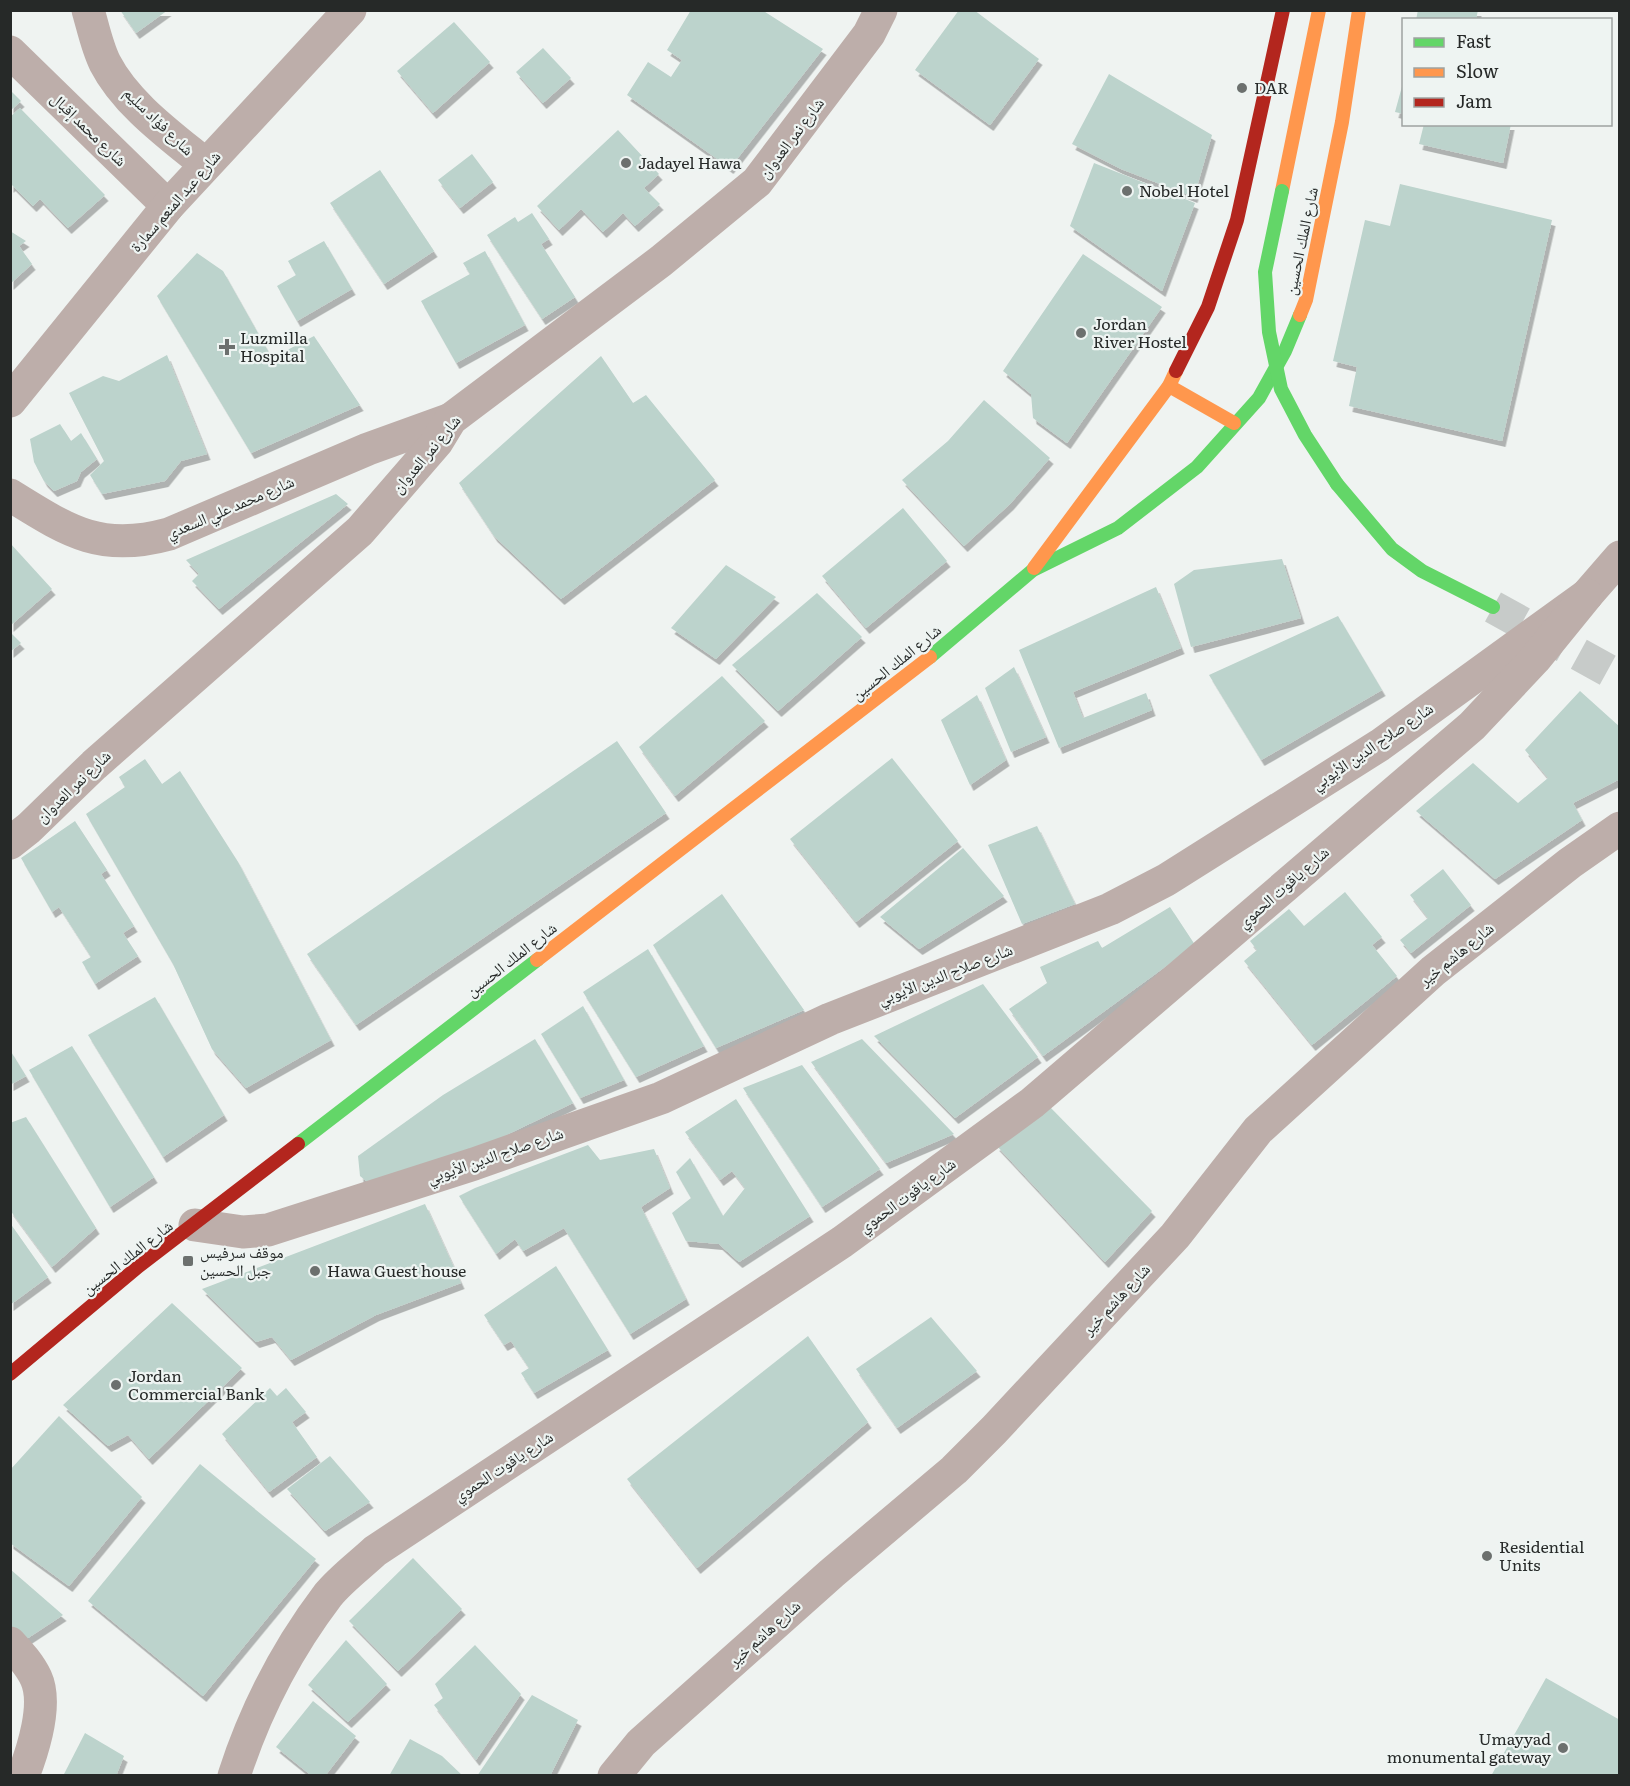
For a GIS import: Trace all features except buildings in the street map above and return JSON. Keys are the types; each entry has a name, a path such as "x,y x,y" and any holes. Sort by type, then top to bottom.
{"main road":[{"name":"شارع الملك الحسين","path":"10,1374 139,1266 913,671 1033,570 1169,386 1208,307 1237,220 1283,10"},
{"path":"1319,10 1265,272 1269,332 1281,389 1305,435 1337,484 1392,549 1422,571 1493,607"},
{"name":"شارع الملك الحسين","path":"1033,570 1118,528 1132,518 1197,468 1234,423 1259,398 1285,351 1306,300 1342,122 1359,10"},
{"path":"1169,386 1234,423"}],"street":[{"name":"شارع فؤاد سليم","path":"88,10 105,63 127,93 166,131 205,164"},
{"name":"شارع عبد المنعم سمارة","path":"10,401 168,206 350,10"},
{"name":"شارع نمر العدوان","path":"10,843 29,828 94,765 360,531 437,442 451,418 661,261 757,182 869,34 881,10"},
{"name":"شارع محمد إقبال","path":"10,52 168,206"},
{"name":"شارع محمد علي السعدي","path":"10,495 72,531 97,539 122,543 148,540 169,534 368,449 451,418"},
{"name":"شارع صلاح الدين الأيوبي","path":"195,1225 243,1232 268,1230 474,1164 661,1098 830,1019 1110,909 1166,880 1380,745 1587,595 1620,558"},
{"name":"شارع ياقوت الحموي","path":"234,1776 264,1699 296,1643 329,1593 375,1551 842,1242 1022,1110 1472,726 1535,659 1587,595"},
{"path":"1380,745 1399,788"},
{"name":"شارع هاشم خير","path":"614,1776 641,1743 832,1573 954,1470 994,1430 1174,1236 1258,1130 1433,971 1570,863 1620,828"},
{"path":"10,1643 37,1679 40,1708 33,1749 23,1776"}],"tunnel":[{"path":"1493,607 1620,677"}],"traffic: fast":[{"path":"1282,191 1265,272 1269,332 1281,389 1305,435 1337,484"},
{"path":"930,657 1033,570 1118,528 1197,467 1259,398 1285,351 1300,315"},
{"path":"1337,484 1392,549 1422,571 1493,607"},
{"path":"298,1144 537,960"}],"traffic: slow":[{"path":"1282,191 1319,10"},
{"path":"1300,315 1306,300 1342,122 1359,10"},
{"path":"1034,568 1169,386 1176,371"},
{"path":"1169,386 1234,423"},
{"path":"537,960 930,657"}],"traffic: jam":[{"path":"1176,371 1208,307 1237,220 1283,10"},
{"path":"10,1374 139,1266 298,1144"}],"place":[{"name":"DAR","path":"1242,88"},
{"name":"Jadayel Hawa","path":"626,163"},
{"name":"Nobel Hotel","path":"1127,191"},
{"name":"Jordan River Hostel","path":"1081,333"},
{"name":"Luzmilla Hospital","path":"227,347"},
{"name":"موقف سرفيس جبل الحسين","path":"188,1261"},
{"name":"Hawa Guest house","path":"315,1271"},
{"name":"Jordan Commercial Bank","path":"116,1385"},
{"name":"Residential Units","path":"1487,1556"},
{"name":"Umayyad monumental gateway","path":"1563,1748"}]}
